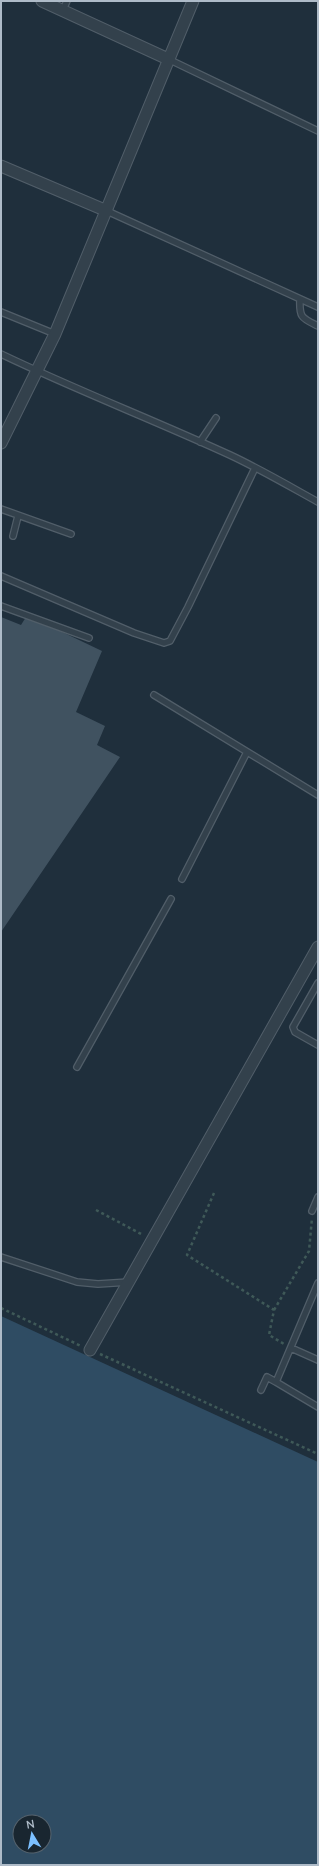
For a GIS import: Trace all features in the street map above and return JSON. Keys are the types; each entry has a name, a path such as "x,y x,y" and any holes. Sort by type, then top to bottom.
{"street":[{"path":"42,1 65,6 168,59"},
{"path":"1,443 55,334 193,1"},
{"path":"1,166 107,211"},
{"path":"92,1346 318,948"}],"lane":[{"path":"168,59 318,131"},
{"path":"107,211 318,307"},
{"path":"300,299 299,313 303,319 318,326"},
{"path":"1,312 55,334"},
{"path":"1,354 200,442 255,468 318,502"},
{"path":"200,442 216,418"},
{"path":"1,576 134,633 164,643 170,640 188,607 255,468"},
{"path":"1,509 71,534"},
{"path":"13,536 18,516"},
{"path":"1,606 89,638"},
{"path":"154,695 318,795"},
{"path":"182,879 247,752"},
{"path":"78,1067 171,898"},
{"path":"318,983 293,1027 295,1032 318,1045"},
{"path":"312,1211 318,1197"},
{"path":"1,1257 77,1282 98,1284 129,1282"},
{"path":"276,1382 316,1298 318,1284"},
{"path":"291,1348 318,1360"},
{"path":"261,1390 267,1377 318,1407"}],"path":[{"path":"214,1193 186,1255 274,1310"},
{"path":"96,1210 152,1240"},
{"path":"291,1348 269,1336 274,1310 309,1251 312,1211"},
{"path":"1,1308 92,1346 318,1454"}],"water":[{"path":"1,1316 318,1462 318,1865 1,1865"}],"building":[{"path":"1,617 21,625 26,617 35,619 102,651 76,712 105,726 97,745 120,757 1,932"}]}
